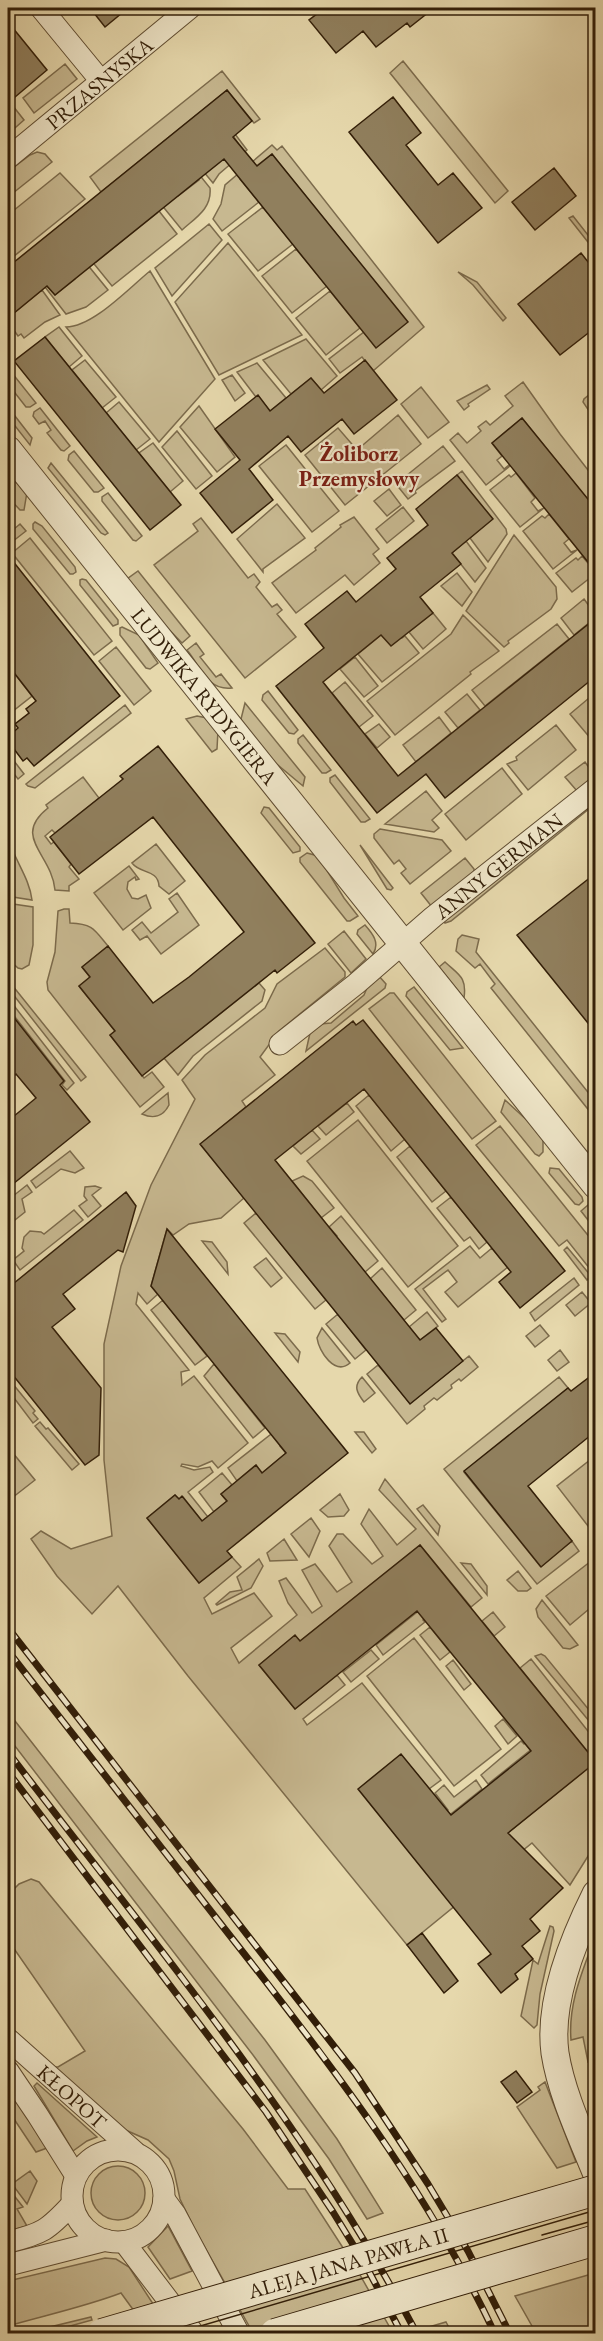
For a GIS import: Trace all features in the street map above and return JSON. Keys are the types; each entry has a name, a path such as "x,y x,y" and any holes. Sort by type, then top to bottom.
{"main road":[{"name":"ALEJA JANA PAWŁA II","path":"102,2334 596,2190"},
{"path":"275,2334 596,2240"}],"street":[{"path":"41,8 101,81"},
{"name":"PRZASNYSKA","path":"8,158 190,8"},
{"name":"LUDWIKA RYDYGIERA","path":"8,450 596,1185"},
{"name":"ANNY GERMAN","path":"401,944 596,788"},
{"path":"280,1044 358,982 401,944"},
{"path":"596,1894 562,1977 556,2001 554,2030 559,2073 596,2172"},
{"name":"KŁOPOT","path":"8,2040 135,2152"},
{"name":"KŁOPOT","path":"8,2071 75,2176"},
{"path":"8,2265 115,2241 139,2237 151,2228 160,2214 164,2199 163,2184 157,2171 135,2152 120,2149 104,2151 91,2158 75,2176 72,2204 84,2227 94,2235 115,2241 194,2334"},
{"path":"164,2199 175,2214 239,2334"},
{"path":"8,2242 43,2232 52,2226 72,2204"}],"shaded area":[{"path":"403,61 508,191 495,203 390,73"},
{"path":"65,64 77,79 34,113 23,98"},
{"path":"222,71 260,119 254,123 227,90 101,192 90,177"},
{"path":"13,106 24,120 8,134 8,110"},
{"path":"235,134 247,150 219,174 213,183 198,165 240,146 233,136"},
{"path":"272,145 277,150 282,146 424,327 373,371 362,357 340,373 329,359 364,332 407,322 272,154 240,179 259,202 222,231 213,219 221,204 225,185"},
{"path":"37,152 45,154 52,162 8,197 8,180 12,176 9,171"},
{"path":"194,168 210,188 210,195 202,212 182,230 156,198 178,196 199,180"},
{"path":"60,173 85,199 8,261 8,215"},
{"path":"152,202 177,234 112,286 86,254 96,262 157,213"},
{"path":"263,207 293,244 258,271 228,234"},
{"path":"573,216 595,244 595,251 569,218"},
{"path":"209,224 222,240 172,296 155,268"},
{"path":"228,243 302,335 219,375 175,302"},
{"path":"296,249 327,286 292,313 262,276"},
{"path":"82,258 108,290 86,307 66,314 45,287 47,286 55,295 75,279"},
{"path":"150,271 215,379 159,442 66,327 88,321 99,314"},
{"path":"458,272 477,282 506,318 503,321 473,285"},
{"path":"42,290 60,315 45,322 24,338 21,334 18,336 8,322 8,318"},
{"path":"330,291 360,328 326,355 296,318"},
{"path":"59,327 82,356 69,367 45,337"},
{"path":"306,339 337,376 321,390 311,378 291,394 263,360"},
{"path":"85,360 116,397 102,408 72,370"},
{"path":"257,363 286,398 270,411 237,372"},
{"path":"8,368 36,403 26,407 8,384"},
{"path":"232,375 245,393 235,401 222,380"},
{"path":"523,382 595,479 595,509 522,418 492,443 502,456 497,460 504,469 510,466 486,485 450,440 458,433 467,443 481,431 478,427 486,421 490,425 513,406 505,396"},
{"path":"487,385 490,389 468,404 469,406 464,410 457,401"},
{"path":"421,387 449,422 428,438 401,404"},
{"path":"590,394 595,400 595,420 583,402"},
{"path":"119,402 150,439 136,450 106,413"},
{"path":"199,406 235,457 217,472 180,427"},
{"path":"8,407 32,438 30,445 8,417"},
{"path":"40,408 70,446 64,451 47,433 51,430 45,421 39,424 33,416 34,412"},
{"path":"398,415 421,444 345,505 305,455 338,428 357,450"},
{"path":"177,431 212,476 196,489 162,447"},
{"path":"153,443 183,481 170,492 139,453"},
{"path":"286,445 339,511 312,532 259,466"},
{"path":"443,446 455,461 415,491 416,493 408,499 396,484"},
{"path":"74,451 104,488 94,492 68,460 69,455"},
{"path":"51,463 108,533 105,535 101,533 48,468"},
{"path":"462,471 506,529 507,534 488,562 470,538 492,519 457,475"},
{"path":"516,473 535,498 531,502 538,511 544,508 520,527 490,490 509,475 511,477"},
{"path":"8,479 16,482 27,492 24,510 20,510 8,497"},
{"path":"389,489 401,505 387,516 374,501"},
{"path":"108,493 142,536 136,541 102,501 102,497"},
{"path":"277,504 305,538 263,569 263,572 237,539"},
{"path":"403,507 414,521 387,543 376,529"},
{"path":"549,514 569,539 564,543 571,552 577,550 553,569 523,531 542,516 545,518"},
{"path":"354,517 379,549 373,554 380,563 354,585 345,575 296,613 272,583 316,550 315,548 341,527 340,525"},
{"path":"201,518 248,578 254,574 260,582 256,587 272,607 277,604 282,610 277,614 296,637 245,678 154,565 198,531 193,524"},
{"path":"35,522 42,526 75,567 76,572 70,574 33,529"},
{"path":"20,524 26,531 8,545 8,534"},
{"path":"514,535 556,587 557,599 551,609 508,641 509,643 504,647 466,611"},
{"path":"30,538 112,641 94,655 12,553"},
{"path":"466,541 486,568 475,582 452,553"},
{"path":"582,556 593,569 595,568 595,574 572,592 556,573"},
{"path":"138,571 190,636 182,643 153,613 127,579"},
{"path":"457,573 472,592 462,606 441,586"},
{"path":"82,579 86,580 118,620 118,624 113,626 80,585"},
{"path":"584,599 595,614 595,618 574,635 561,618"},
{"path":"433,613 446,629 423,649 409,632"},
{"path":"463,615 499,651 470,672 471,674 395,735 367,701 451,634"},
{"path":"557,624 569,639 485,706 472,690"},
{"path":"122,627 139,635 158,663 150,669 146,668 120,635"},
{"path":"381,635 402,638 405,636 419,653 382,682 358,654"},
{"path":"196,643 204,654 200,657 216,677 221,674 232,688 216,686 205,677 187,650"},
{"path":"116,647 151,691 134,705 99,661"},
{"path":"355,657 378,686 364,697 340,669"},
{"path":"8,665 32,696 8,715"},
{"path":"345,682 373,716 359,727 332,693"},
{"path":"268,691 298,730 294,734 289,733 262,700 263,695"},
{"path":"595,693 595,735 591,739 570,714"},
{"path":"467,694 480,710 458,728 445,712"},
{"path":"245,703 305,777 303,786 273,761 244,726 241,719"},
{"path":"125,705 131,713 35,788 26,784"},
{"path":"197,716 207,718 218,730 217,749 212,752 186,719"},
{"path":"439,717 451,733 416,762 403,745"},
{"path":"379,724 390,737 377,748 365,734"},
{"path":"556,725 576,750 528,790 507,764 517,760 516,757"},
{"path":"303,735 331,770 322,773 298,743 298,739"},
{"path":"8,753 24,774 18,779 8,766"},
{"path":"585,762 590,769 589,780 577,791 565,777"},
{"path":"502,768 522,794 466,840 445,814"},
{"path":"335,775 370,819 361,822 330,782 330,778"},
{"path":"83,777 99,798 55,833 52,830 45,836 51,844 54,842 79,879 69,886 69,891 55,890 52,877 36,846 33,828 38,818 48,808 46,805"},
{"path":"426,791 442,811 432,820 439,828 434,832 385,824"},
{"path":"595,798 595,804 451,921 445,923 444,921"},
{"path":"264,807 269,808 300,847 300,851 293,853 261,813"},
{"path":"380,829 442,840 451,851 410,884 401,873 406,869 399,860 394,864 374,838 374,834"},
{"path":"8,833 32,900 13,897 8,887"},
{"path":"156,844 185,881 169,894 159,886 152,874 139,869 132,863"},
{"path":"360,845 393,888 391,890 387,889"},
{"path":"307,853 318,856 358,916 347,921 300,862 300,858"},
{"path":"465,858 474,869 474,873 432,907 421,893"},
{"path":"129,866 139,879 136,880 135,877 128,882 127,889 132,898 138,899 146,895 151,908 123,930 94,893"},
{"path":"177,893 199,925 161,954 147,936 140,940 132,930 142,922 151,933 178,912 169,899"},
{"path":"13,904 33,907 33,945 29,965 22,969 8,959 8,909"},
{"path":"69,909 70,923 88,926 108,946 82,967 90,977 79,986 115,1031 110,1035 144,1078 152,1072 164,1087 140,1107 48,990 47,982 55,952 58,911"},
{"path":"365,925 376,942 373,954 357,934 358,930"},
{"path":"344,931 366,959 351,973 328,944"},
{"path":"462,935 479,939 476,952 595,1101 595,1118 491,988 495,984 480,964 475,968 456,951 458,939"},
{"path":"325,948 345,972 345,977 279,1031 260,1057 275,1075 242,1101 246,1107 201,1144 244,1198 221,1218 189,1224 173,1235 167,1229 151,1286 158,1294 147,1304 138,1293 136,1304 189,1370 181,1372 182,1385 194,1376 248,1443 218,1468 212,1461 198,1467 182,1464 181,1466 194,1470 210,1467 213,1472 188,1492 208,1517 202,1521 183,1497 179,1499 175,1495 147,1518 199,1583 232,1557 241,1567 204,1598 212,1614 254,1593 272,1616 231,1648 239,1663 297,1615 288,1603 279,1581 286,1578 312,1613 322,1606 302,1570 315,1564 337,1592 352,1582 329,1546 337,1534 343,1534 372,1564 383,1556 361,1524 369,1509 397,1545 416,1529 379,1490 385,1479 482,1598 471,1607 420,1545 300,1641 295,1636 259,1665 295,1709 337,1675 345,1685 303,1719 307,1725 362,1683 441,1780 429,1789 439,1889 595,1762 595,1845 570,1885 532,1843 407,1945 188,1676 118,1586 92,1614 57,1576 31,1539 41,1531 71,1549 112,1536 104,1460 104,1344 121,1266 151,1185 195,1099 182,1080 205,1055 265,1008 277,984"},
{"path":"445,962 463,981 464,998 439,967"},
{"path":"378,975 386,984 385,988 306,1051 310,1033 320,1024 331,1023 364,995 369,983"},
{"path":"8,980 86,1077 81,1081 8,988"},
{"path":"259,983 265,990 262,1001 193,1056 178,1075 164,1058"},
{"path":"414,987 463,1048 450,1050 406,996 407,992"},
{"path":"390,993 394,993 496,1121 472,1139 369,1009"},
{"path":"8,998 74,1083 67,1090 62,1085 65,1081 8,1008"},
{"path":"168,1093 169,1105 164,1112 154,1117 142,1114"},
{"path":"369,1095 405,1139 391,1151 356,1106"},
{"path":"505,1100 543,1135 543,1152 539,1156 501,1112"},
{"path":"347,1103 354,1112 326,1135 318,1126"},
{"path":"358,1120 458,1246 408,1287 307,1161"},
{"path":"500,1126 595,1244 594,1274 567,1240 559,1246 476,1145"},
{"path":"312,1130 320,1139 301,1154 293,1146"},
{"path":"410,1146 446,1191 432,1202 397,1157"},
{"path":"70,1151 84,1168 75,1173 61,1169 36,1188 31,1181"},
{"path":"550,1168 559,1169 582,1197 583,1201 579,1205 575,1204 549,1173"},
{"path":"303,1176 312,1181 334,1208 321,1218 292,1181"},
{"path":"27,1185 32,1192 22,1199 25,1212 15,1220 8,1218 8,1200"},
{"path":"85,1187 101,1188 92,1195 101,1206 88,1217 79,1206 87,1200 84,1196"},
{"path":"451,1197 487,1242 479,1249 470,1237 464,1241 437,1208"},
{"path":"588,1205 595,1206 595,1229 581,1211"},
{"path":"74,1210 83,1220 20,1270 13,1260 24,1251 22,1248 24,1237 30,1231 44,1234"},
{"path":"256,1213 326,1300 315,1309 244,1223"},
{"path":"341,1216 378,1261 365,1272 332,1240 337,1236 329,1227"},
{"path":"202,1241 212,1242 227,1262 228,1274"},
{"path":"470,1246 480,1258 492,1248 508,1267 458,1307 445,1292 457,1282 448,1270 423,1289 446,1319 442,1322 415,1289"},
{"path":"567,1247 591,1276 587,1280 564,1250"},
{"path":"266,1258 282,1278 271,1287 254,1267"},
{"path":"382,1268 416,1310 404,1320 370,1279"},
{"path":"574,1278 579,1285 535,1321 530,1313"},
{"path":"582,1292 591,1303 575,1316 566,1305"},
{"path":"163,1300 207,1356 195,1365 151,1310"},
{"path":"427,1312 438,1326 420,1340 409,1327"},
{"path":"338,1314 366,1350 355,1359 326,1324"},
{"path":"540,1325 549,1336 535,1347 526,1336"},
{"path":"322,1328 350,1363 339,1367 324,1355 317,1338"},
{"path":"275,1333 285,1334 300,1352 298,1362"},
{"path":"560,1350 569,1362 557,1371 548,1360"},
{"path":"469,1356 478,1367 461,1381 459,1379 451,1385 452,1388 437,1400 434,1398 424,1406 425,1409 407,1424 367,1374 378,1365 410,1403"},
{"path":"214,1364 265,1428 253,1438 204,1376"},
{"path":"362,1377 375,1393 364,1402 357,1390"},
{"path":"559,1377 568,1388 464,1472 540,1566 572,1541 579,1551 537,1584 444,1469"},
{"path":"8,1381 35,1411 33,1413 38,1419 33,1423 8,1390"},
{"path":"40,1422 79,1464 72,1470 35,1426"},
{"path":"275,1431 284,1443 280,1446 286,1453 262,1473 256,1465 237,1481 228,1468"},
{"path":"355,1432 364,1432 376,1449 372,1453"},
{"path":"8,1447 35,1480 8,1501"},
{"path":"595,1456 595,1535 557,1486"},
{"path":"222,1473 232,1485 221,1494 227,1501 214,1512 199,1492"},
{"path":"340,1494 349,1510 344,1516 328,1517 320,1510"},
{"path":"423,1505 440,1526 438,1535 417,1509"},
{"path":"311,1518 320,1531 309,1557 291,1534"},
{"path":"284,1539 297,1560 270,1561 267,1553"},
{"path":"595,1558 595,1604 570,1625 546,1596"},
{"path":"259,1559 263,1566 251,1588 217,1605 230,1592 242,1590 237,1577"},
{"path":"461,1563 471,1564 487,1586 487,1595"},
{"path":"518,1571 531,1588 527,1591 518,1591 507,1580"},
{"path":"542,1600 578,1645 570,1649 563,1648 538,1617 536,1609"},
{"path":"421,1609 427,1616 423,1620 425,1622 383,1655 376,1645"},
{"path":"493,1612 505,1627 494,1636 482,1621"},
{"path":"430,1627 450,1652 440,1660 420,1635"},
{"path":"414,1638 501,1749 454,1786 367,1676"},
{"path":"371,1650 379,1659 351,1682 343,1672"},
{"path":"541,1654 594,1716 594,1727 535,1656"},
{"path":"531,1659 595,1740 595,1762 520,1668"},
{"path":"453,1660 471,1684 464,1690 446,1666"},
{"path":"8,1712 265,2040 337,2139 383,2213 367,2219 329,2159 253,2055 8,1737"},
{"path":"503,1719 517,1736 508,1744 495,1726"},
{"path":"521,1741 524,1744 527,1741 533,1748 488,1784 481,1775"},
{"path":"476,1780 482,1789 447,1817 445,1814 448,1810 435,1793 444,1785 454,1797"},
{"path":"31,1879 39,1882 243,2129 288,2189 305,2189 356,2268 393,2333 253,2333 180,2199 169,2159 148,2140 121,2128 51,2067 58,2067 85,2051 8,1940 8,1895 19,1884"},
{"path":"550,1926 554,1931 540,1994 537,2025 534,2028 521,2016 533,1960 538,1964"},
{"path":"595,1937 595,2060 588,2062 583,2037 571,2040 571,2026 577,1987"},
{"path":"545,2082 576,2162 557,2168 517,2107 540,2090 538,2087"},
{"path":"37,2083 97,2137 73,2151 34,2086"},
{"path":"8,2088 47,2148 36,2152 8,2110"},
{"path":"118,2166 137,2174 145,2193 137,2212 118,2220 99,2212 91,2193 99,2174"},
{"path":"30,2171 37,2181 27,2204 12,2184"},
{"path":"8,2188 23,2207 17,2209 27,2226 8,2231"},
{"path":"168,2226 192,2271 170,2279 148,2247"},
{"path":"105,2258 116,2259 129,2267 172,2333 150,2333 121,2293 8,2326 8,2281"},
{"path":"595,2273 595,2333 536,2333 515,2296"},
{"path":"91,2317 92,2320 45,2333 25,2333"},
{"path":"446,2322 452,2333 424,2333 422,2329"}],"building":[{"path":"90,8 128,8 105,27"},
{"path":"325,8 434,8 410,27 407,23 376,47 363,31 336,53 309,20"},
{"path":"8,22 47,70 8,103"},
{"path":"227,90 252,121 233,137 257,166 272,154 408,322 376,348 224,159 55,295 47,286 8,318 8,267"},
{"path":"393,97 421,133 406,145 438,185 453,173 482,208 438,243 349,132"},
{"path":"554,168 576,196 535,230 512,202"},
{"path":"581,253 596,272 596,327 560,355 518,304"},
{"path":"45,337 181,505 150,530 14,361"},
{"path":"365,360 397,400 354,434 342,419 301,452 288,436 249,469 273,500 232,533 200,493 240,460 215,429 258,395 270,411 311,378 324,393"},
{"path":"522,418 596,509 596,572 492,443"},
{"path":"457,475 493,519 452,553 461,564 420,597 433,613 391,646 381,635 323,682 398,776 596,618 596,676 445,798 426,774 377,813 276,686 324,648 305,624 347,591 356,602 396,569 387,558 428,525 416,509"},
{"path":"8,555 120,696 34,766 27,758 23,761 8,741 8,737 18,728 15,724 29,713 26,709 36,701 8,665"},
{"path":"158,746 315,943 277,973 275,970 142,1076 110,1035 115,1031 79,986 90,977 82,967 108,946 153,1003 244,932 153,817 79,874 50,837 123,779 120,776"},
{"path":"596,873 596,1033 517,935"},
{"path":"8,1010 64,1081 60,1085 90,1122 8,1188 8,1121 36,1098 16,1074 8,1081"},
{"path":"363,1020 565,1271 520,1308 499,1282 511,1272 364,1089 275,1160 420,1340 436,1328 463,1361 410,1404 200,1144 353,1021 356,1025"},
{"path":"126,1192 136,1206 123,1252 118,1250 63,1294 75,1309 52,1327 101,1388 99,1455 85,1465 8,1369 8,1288"},
{"path":"167,1229 348,1453 227,1551 232,1557 199,1583 147,1518 175,1495 179,1499 182,1496 202,1521 227,1501 221,1494 256,1465 262,1473 286,1453 151,1286"},
{"path":"596,1372 596,1431 528,1486 572,1541 541,1567 464,1471 568,1388 571,1391"},
{"path":"420,1545 596,1762 508,1833 563,1888 530,1919 540,1931 522,1946 533,1959 515,1974 518,1979 501,1993 478,1964 491,1954 358,1789 401,1754 451,1815 531,1751 417,1611 295,1709 259,1665 295,1635 300,1641"},
{"path":"422,1933 458,1981 444,1993 407,1945"},
{"path":"516,2071 532,2092 517,2103 501,2082"}],"tram line":[{"path":"173,2334 596,2210"},
{"path":"542,2235 596,2220"}],"railway":[{"path":"8,1628 355,2073 428,2184 468,2251 510,2334"},
{"path":"8,1651 268,1984 375,2128 439,2229 495,2334"},
{"path":"8,1752 171,1963 277,2107 373,2256 417,2334"},
{"path":"8,1772 266,2112 365,2264 402,2334"}],"district":[{"name":"Żoliborz Przemysłowy","path":"359,466"}]}
